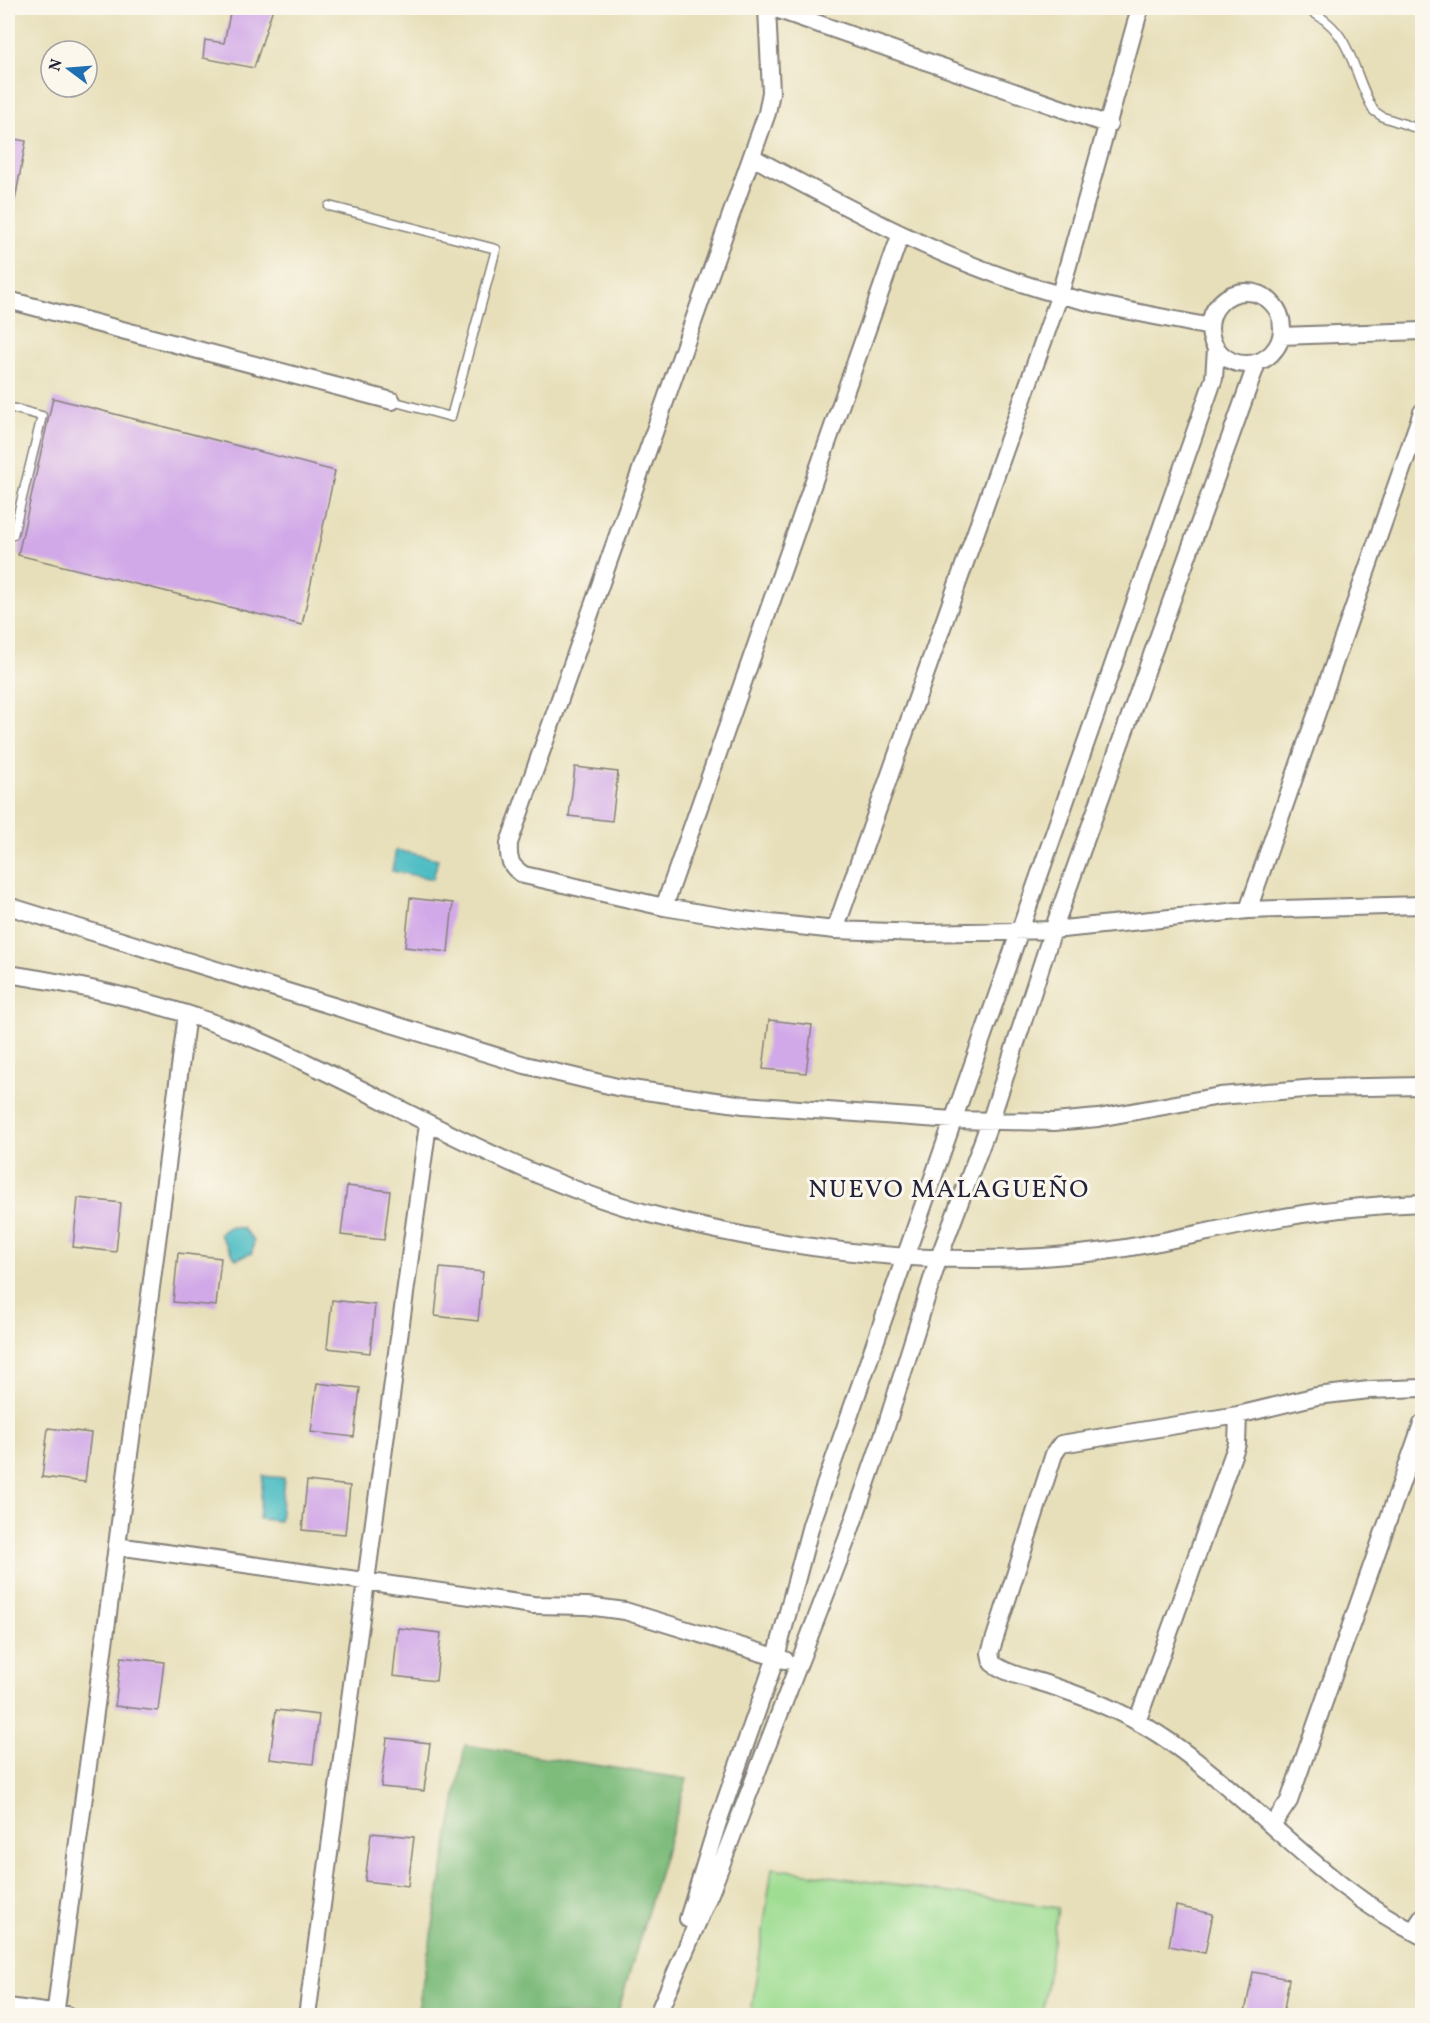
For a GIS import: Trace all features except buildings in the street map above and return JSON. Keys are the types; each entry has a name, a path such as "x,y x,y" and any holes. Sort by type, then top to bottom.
{"street":[{"path":"767,8 771,92 767,113 509,843 508,857 513,868 524,875 664,907 744,920 835,930 922,933 1018,932 1248,909 1422,905"},
{"path":"773,8 1109,124"},
{"path":"835,930 1060,294 1140,8"},
{"path":"752,158 900,236 966,263 1060,294 1210,327"},
{"path":"664,907 900,236"},
{"path":"666,1992 718,1822 776,1657 811,1525 1214,378 1217,366 1216,349 1210,327 1218,306 1227,298 1249,292 1270,302 1281,324 1281,336 1268,357 1257,363 1234,363 1216,349"},
{"path":"8,300 392,401"},
{"path":"1281,336 1422,331"},
{"path":"657,2016 711,1891 847,1539 885,1430 938,1260 990,1122 1053,930 1257,363"},
{"path":"1248,909 1422,412"},
{"path":"8,906 474,1050 572,1077 617,1087 744,1105 953,1120 1054,1122 1098,1118 1210,1097 1259,1092 1422,1086"},
{"path":"8,974 88,988 187,1014 297,1058 542,1179 665,1219 740,1236 906,1258 938,1260 1080,1254 1133,1247 1329,1209 1422,1203"},
{"path":"8,2007 59,2015 117,1546 187,1014"},
{"path":"307,2016 364,1581 428,1124"},
{"path":"1419,1928 1364,1903 1322,1871 1234,1790 1169,1741 1137,1722 1057,1687 1001,1670 992,1663 991,1646 1054,1454 1061,1444 1239,1415 1317,1396 1369,1389 1422,1388"},
{"path":"1137,1722 1237,1444 1239,1415"},
{"path":"1272,1826 1289,1801 1422,1424"},
{"path":"117,1546 533,1605 588,1606 625,1611 797,1664"}],"lane":[{"path":"1303,8 1317,13 1333,26 1345,42 1374,111 1383,117 1422,130"},
{"path":"329,206 496,249 451,417 392,401"},
{"path":"8,407 42,416 13,535 8,533"}],"green space":[{"path":"465,1745 687,1779 617,2015 417,2015"},
{"path":"772,1868 1058,1908 1042,2015 751,2015"}],"water":[{"path":"396,850 438,859 433,879 392,871"},
{"path":"229,1227 242,1228 254,1240 252,1253 236,1259 219,1234"},
{"path":"263,1476 284,1478 280,1521 259,1519"}],"district":[{"name":"NUEVO MALAGUEÑO","path":"949,1190"}]}
